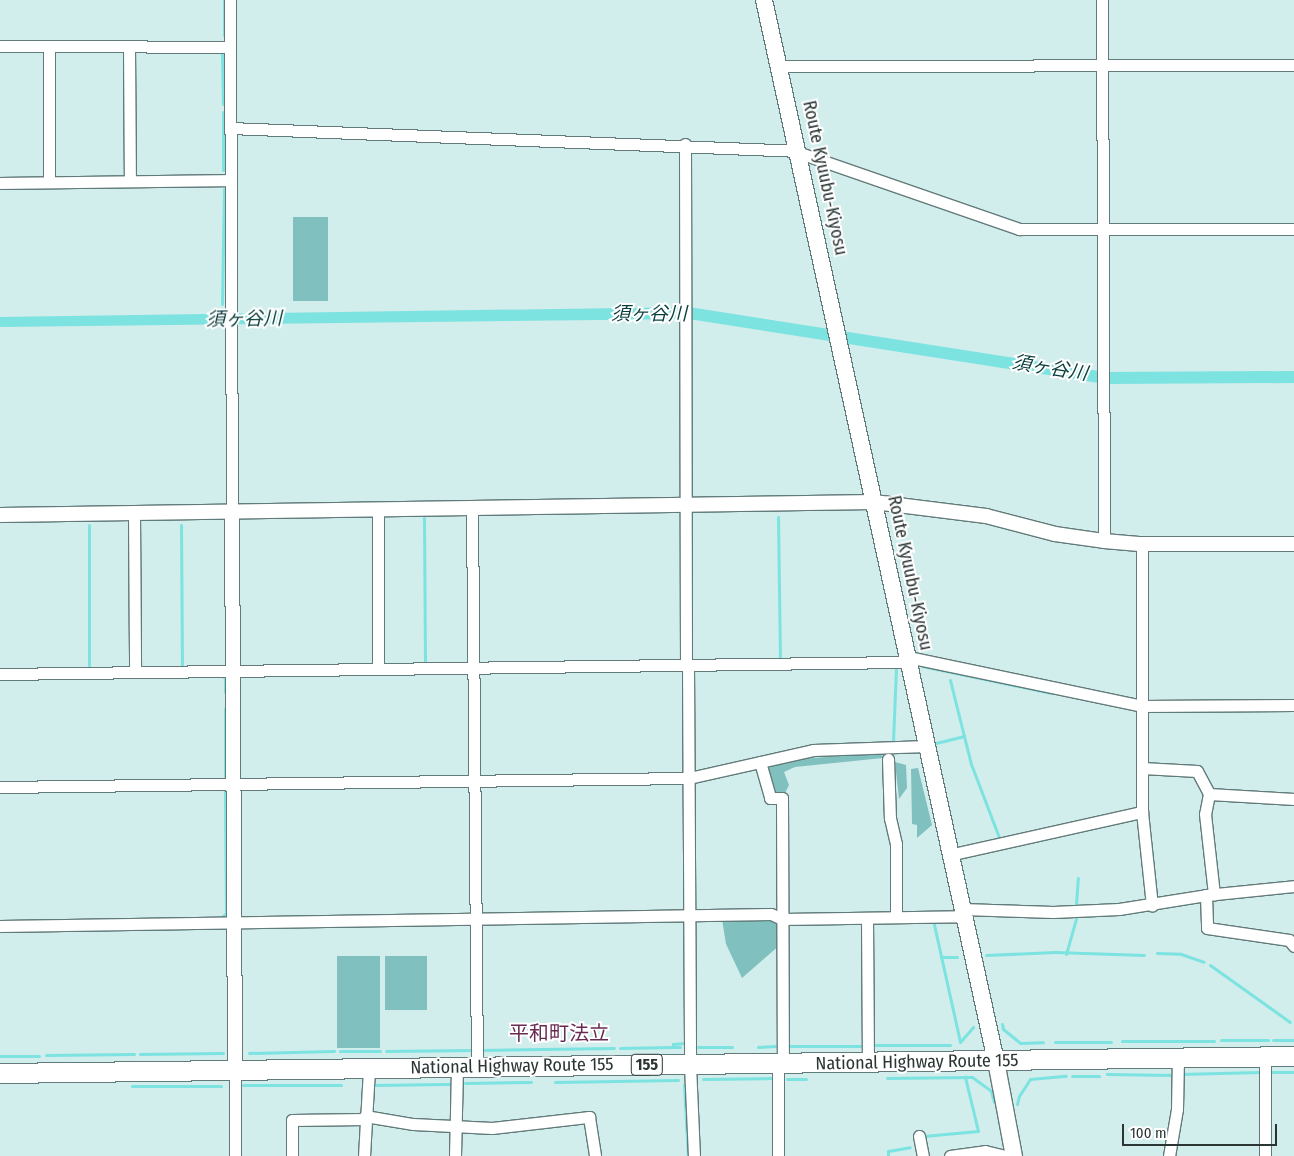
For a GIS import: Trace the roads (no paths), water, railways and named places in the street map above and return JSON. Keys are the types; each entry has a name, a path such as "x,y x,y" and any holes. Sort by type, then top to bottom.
{"highway":[{"name":"National Highway Route 155","path":"0,1073 1294,1056"}],"main road":[{"name":"Route Kyuubu-Kiyosu","path":"764,0 799,152 962,913 996,1061 1014,1156"}],"street":[{"path":"230,0 235,1156"},
{"path":"1102,0 1104,541"},
{"path":"0,46 230,47"},
{"path":"48,46 49,182"},
{"path":"129,47 130,181"},
{"path":"779,66 1294,65"},
{"path":"230,128 684,144 799,152 1019,229 1294,228"},
{"path":"684,144 686,304 684,505 690,916 690,1065 694,1156"},
{"path":"0,183 231,180"},
{"path":"0,515 874,502 986,516 1055,534 1104,541 1142,544 1294,544"},
{"path":"472,508 478,1066"},
{"path":"378,509 378,669"},
{"path":"134,514 135,672"},
{"path":"1142,544 1142,812 1152,905"},
{"path":"0,674 687,665 908,660 1142,706 1294,705"},
{"path":"0,787 688,778 813,750 927,746"},
{"path":"888,759 890,818 896,844 896,917"},
{"path":"760,762 770,798 782,798 778,1156"},
{"path":"1142,768 1197,771 1209,794 1205,814 1210,895 1207,928 1289,940 1294,946"},
{"path":"1209,794 1294,799"},
{"path":"950,856 1142,812"},
{"path":"0,926 770,914 782,919 867,918 962,913 1053,912 1152,905 1210,895 1294,886"},
{"path":"867,918 868,1063"},
{"path":"1265,1057 1265,1156"},
{"path":"1170,1156 1177,1109 1178,1058"},
{"path":"455,1156 457,1067"},
{"path":"364,1156 369,1068"},
{"path":"292,1156 292,1120 365,1118 413,1124 492,1128 589,1117 595,1156"},
{"path":"919,1136 923,1156"},
{"path":"950,1156 985,1151 1004,1156"}],"water":[{"name":"須ヶ谷川","path":"689,307 1105,372 1294,371 1294,383 1105,384 689,319 0,327 0,317"}],"waterway":[{"path":"224,0 224,35"},
{"path":"222,54 223,104"},
{"path":"223,112 223,170"},
{"name":"須ヶ谷川","path":"222,304 224,189"},
{"path":"778,517 780,658"},
{"path":"424,518 425,664"},
{"path":"89,525 89,667"},
{"path":"181,525 182,667"},
{"path":"893,742 896,666"},
{"path":"922,666 1051,693"},
{"path":"221,675 225,678 225,692"},
{"path":"950,680 971,764 1000,840"},
{"path":"225,708 225,776"},
{"path":"936,743 964,736"},
{"path":"221,918 226,913 225,789"},
{"path":"1076,904 1078,878"},
{"path":"1066,954 1077,915"},
{"path":"933,920 960,1042"},
{"path":"986,955 1055,952 1144,955"},
{"path":"1157,953 1181,954 1204,962"},
{"path":"941,957 957,957"},
{"path":"1210,965 1290,1022"},
{"path":"1002,1024 1003,1029 1020,1043 1043,1042"},
{"path":"960,1042 973,1027"},
{"path":"620,1048 673,1047 673,1044 685,1043 685,1040"},
{"path":"1221,1040 1268,1040"},
{"path":"1273,1040 1294,1040"},
{"path":"1122,1041 1214,1041"},
{"path":"1055,1042 1111,1042"},
{"path":"874,1045 950,1045"},
{"path":"758,1047 775,1046"},
{"path":"786,1046 862,1046"},
{"path":"673,1047 680,1047"},
{"path":"698,1047 732,1047"},
{"path":"481,1050 614,1048"},
{"path":"386,1051 473,1050"},
{"path":"249,1053 334,1051"},
{"path":"340,1051 380,1051"},
{"path":"140,1054 223,1053"},
{"path":"46,1055 134,1054"},
{"path":"0,1056 39,1056"},
{"path":"1181,1074 1260,1072"},
{"path":"1269,1072 1294,1072"},
{"path":"1107,1074 1172,1075"},
{"path":"1017,1104 1019,1096 1030,1079 1066,1076"},
{"path":"1072,1076 1099,1076"},
{"path":"924,1136 978,1131 965,1077"},
{"path":"887,1078 972,1077 991,1091 994,1102"},
{"path":"703,1079 773,1078"},
{"path":"787,1079 806,1079"},
{"path":"555,1082 678,1080"},
{"path":"465,1083 531,1082"},
{"path":"372,1085 449,1084"},
{"path":"243,1085 341,1085"},
{"path":"684,1085 688,1156"},
{"path":"132,1086 221,1086"},
{"path":"888,1156 888,1151 910,1147"}],"district":[{"name":"平和町法立","path":"559,1033"}]}
